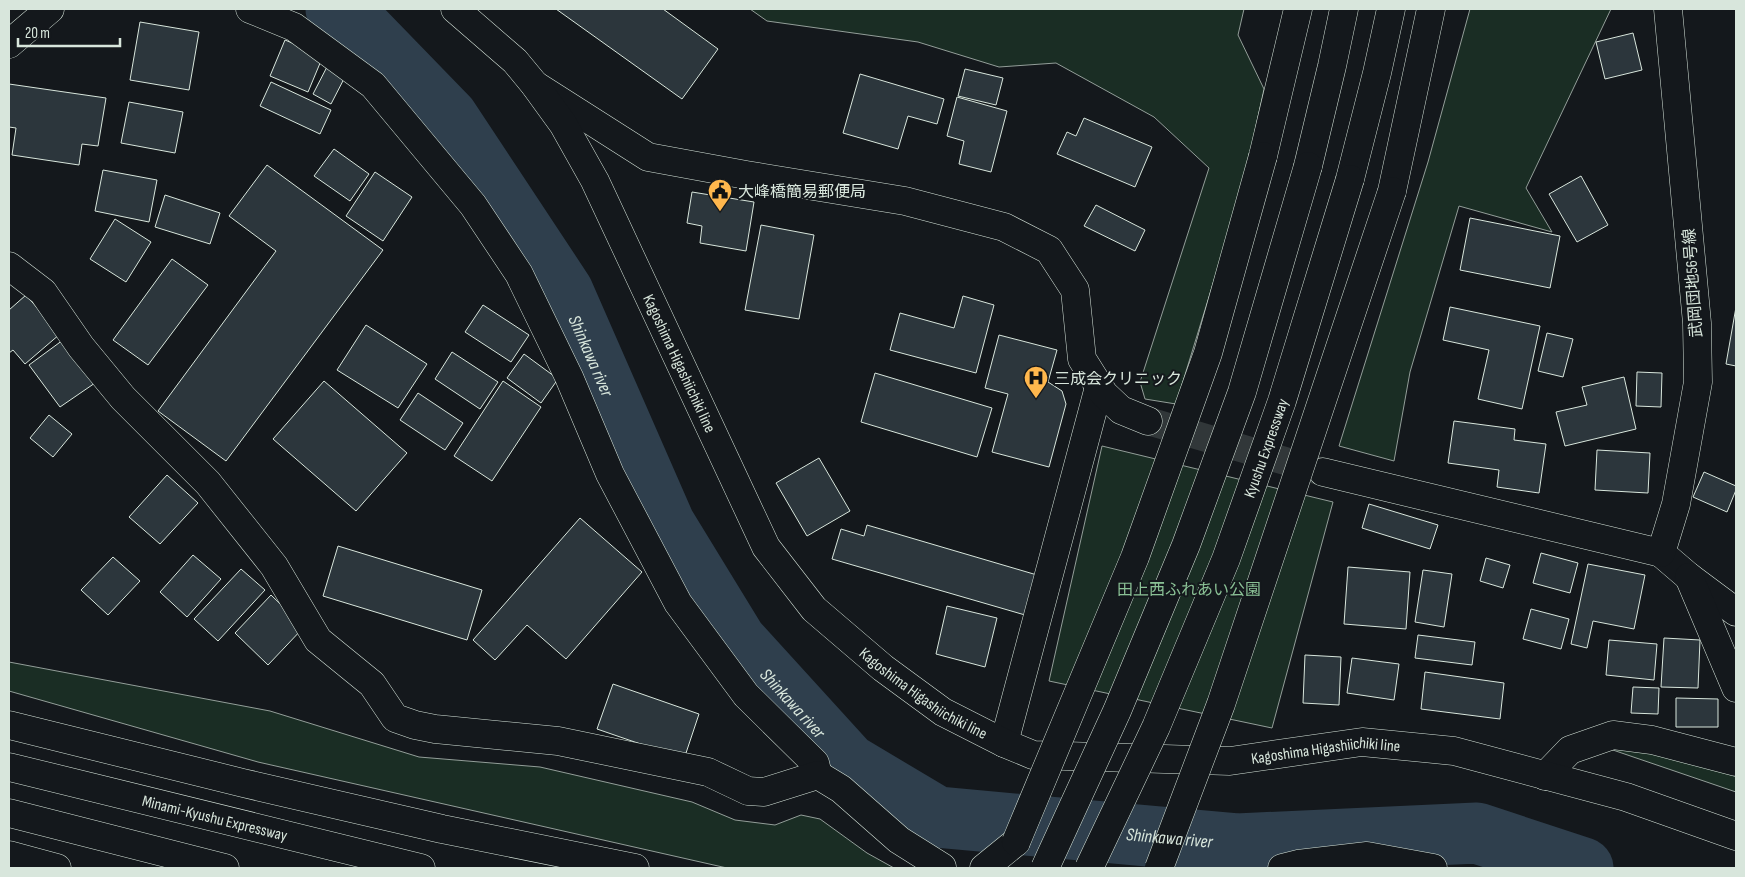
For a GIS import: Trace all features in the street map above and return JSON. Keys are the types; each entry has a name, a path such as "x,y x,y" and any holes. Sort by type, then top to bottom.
{"main road":[{"path":"9,44 50,9"},
{"path":"250,9 294,27 373,85 473,205 519,274 569,377 610,474 678,603 746,694 815,763 818,775 841,789 899,840 942,867"},
{"name":"Kagoshima Higashiichiki line","path":"455,9 514,61 534,84 562,124 595,181 766,547 814,609 883,668 943,712 1004,743 1033,755 1230,761 1362,742 1454,751 1626,797 1736,836"},
{"path":"1008,868 1016,842 1141,538 1208,354 1263,156 1298,9"},
{"path":"1045,868 1117,711 1192,527 1242,392 1308,166 1344,9"},
{"name":"Kyushu Expressway","path":"1089,868 1156,727 1226,559 1282,401 1350,178 1377,73 1390,9"},
{"path":"1158,868 1221,704 1392,191 1431,9"},
{"name":"武岡団地56号線","path":"1661,553 1676,504 1698,382 1697,323 1668,9"},
{"path":"534,84 648,157 904,201 1004,227 1049,250 1075,290 1082,359 1104,394 1121,410 1148,420"},
{"path":"9,266 43,292 80,347 124,398 208,483 274,566 318,640 372,684 395,718 435,729 558,741 643,758 708,772 748,791 764,792 818,775"},
{"path":"1004,743 1100,386"},
{"path":"1323,472 1661,553 1689,577 1736,612"},
{"path":"1689,577 1736,688"},
{"path":"9,725 243,783 442,829 635,868"},
{"path":"1545,776 1570,750 1613,735 1652,740 1736,762"},
{"name":"Minami-Kyushu Expressway","path":"9,767 421,868"},
{"path":"9,813 225,868"},
{"path":"984,868 1016,842"},
{"path":"9,855 57,868"},
{"path":"1282,868 1298,864 1367,856 1433,868"}],"green space":[{"path":"750,9 1244,9 1238,35 1264,89 1243,186 1176,404 1145,399 1140,382 1209,168 1154,117 1056,63 999,67 918,42 767,21"},
{"path":"1470,9 1611,9 1526,188 1552,232 1459,206 1410,372 1394,461 1339,446 1428,162"},
{"name":"田上西ふれあい公園","path":"1102,446 1333,502 1272,728 1049,681"},
{"path":"9,662 270,711 419,757 540,767 692,802 735,820 775,825 801,815 820,819 867,853 894,868 727,868 258,762 9,691"},
{"path":"1607,748 1647,750 1736,776 1736,792"}],"building":[{"path":"556,9 663,9 718,49 682,99"},
{"path":"140,22 199,32 189,90 130,80"},
{"path":"1633,33 1642,70 1605,79 1596,42"},
{"path":"285,40 323,56 308,92 270,76"},
{"path":"329,63 347,73 331,104 313,94"},
{"path":"965,69 1003,78 996,105 958,96"},
{"path":"860,74 944,99 937,124 908,116 898,149 843,133"},
{"path":"271,82 331,110 320,134 260,106"},
{"path":"9,84 106,98 98,146 82,144 79,165 12,155 16,128 9,127"},
{"path":"957,97 1007,111 991,172 959,164 964,141 947,136"},
{"path":"129,102 183,112 175,153 121,143"},
{"path":"1084,118 1152,147 1135,187 1057,154 1067,132 1076,136"},
{"path":"334,149 369,174 350,201 314,176"},
{"path":"267,165 383,250 226,461 158,411 276,251 229,216"},
{"path":"103,170 157,180 149,222 95,211"},
{"path":"375,172 412,197 383,241 346,216"},
{"path":"1581,176 1608,225 1577,242 1549,194"},
{"name":"大峰橋簡易郵便局","path":"692,192 754,202 746,251 700,243 702,226 687,223"},
{"path":"165,195 220,213 210,244 155,227"},
{"path":"1096,205 1145,230 1135,251 1084,226"},
{"path":"1470,218 1560,236 1550,288 1460,270"},
{"path":"115,219 151,242 126,282 90,259"},
{"path":"761,225 814,235 799,319 745,310"},
{"path":"172,259 208,285 148,365 113,340"},
{"path":"26,295 60,334 25,364 13,350 9,353 9,310"},
{"path":"963,296 994,305 976,373 890,350 900,313 954,328"},
{"path":"483,305 529,335 511,362 465,332"},
{"path":"1450,307 1540,326 1522,409 1478,399 1489,350 1443,340"},
{"path":"1736,307 1736,366 1726,364"},
{"path":"366,325 427,364 398,408 337,370"},
{"path":"1547,333 1573,339 1563,377 1538,371"},
{"name":"三成会クリニック","path":"999,335 1057,350 1048,382 1062,391 1066,404 1049,467 992,452 1008,394 985,388"},
{"path":"63,340 95,383 60,407 29,365"},
{"path":"452,352 498,382 480,409 435,379"},
{"path":"524,354 558,379 541,403 507,378"},
{"path":"1637,372 1662,373 1661,407 1636,406"},
{"path":"875,373 992,408 977,457 861,422"},
{"path":"1624,377 1636,429 1565,446 1556,412 1587,405 1582,387"},
{"path":"324,381 407,453 356,511 273,439"},
{"path":"503,381 541,407 492,481 454,456"},
{"path":"418,393 463,423 445,450 400,420"},
{"path":"49,415 72,434 53,457 30,438"},
{"path":"1454,421 1515,429 1514,440 1546,444 1539,493 1497,487 1499,470 1448,463"},
{"path":"1597,450 1650,453 1648,493 1595,490"},
{"path":"819,458 850,511 807,536 776,483"},
{"path":"1704,472 1736,486 1727,512 1693,497"},
{"path":"167,475 198,503 160,544 129,517"},
{"path":"1369,504 1438,525 1430,549 1362,528"},
{"path":"580,518 642,572 566,659 527,625 495,660 473,640"},
{"path":"867,525 1037,575 1025,615 832,559 841,529 864,536"},
{"path":"338,546 482,590 467,640 323,596"},
{"path":"1541,553 1578,563 1570,593 1533,583"},
{"path":"193,555 221,579 187,617 160,592"},
{"path":"113,557 140,581 108,615 81,590"},
{"path":"1486,558 1510,565 1503,588 1480,581"},
{"path":"1588,564 1645,575 1634,629 1593,621 1587,648 1571,644"},
{"path":"1348,567 1410,572 1406,629 1344,624"},
{"path":"241,569 265,590 218,641 194,619"},
{"path":"1423,570 1452,574 1444,627 1415,622"},
{"path":"271,595 304,627 268,665 235,633"},
{"path":"947,606 997,618 985,667 936,654"},
{"path":"1531,609 1569,619 1561,649 1523,639"},
{"path":"1418,635 1475,642 1472,665 1415,658"},
{"path":"1664,638 1700,640 1698,688 1661,687"},
{"path":"1609,640 1657,644 1654,680 1606,675"},
{"path":"1305,655 1341,657 1339,705 1303,703"},
{"path":"1352,658 1399,664 1394,700 1347,693"},
{"path":"1425,672 1504,683 1500,719 1421,709"},
{"path":"613,684 699,714 684,759 597,729"},
{"path":"1633,687 1659,688 1658,714 1631,713"},
{"path":"1676,698 1718,699 1718,727 1676,727"}],"waterway":[{"name":"Shinkawa river","path":"336,9 351,18 448,118 563,292 665,525 736,641 848,764 937,817 1237,844 1477,833 1583,868"}],"tunnel":[{"path":"1148,421 1323,472"}],"place":[{"name":"大峰橋簡易郵便局","path":"720,212"},
{"name":"三成会クリニック","path":"1036,399"}]}
